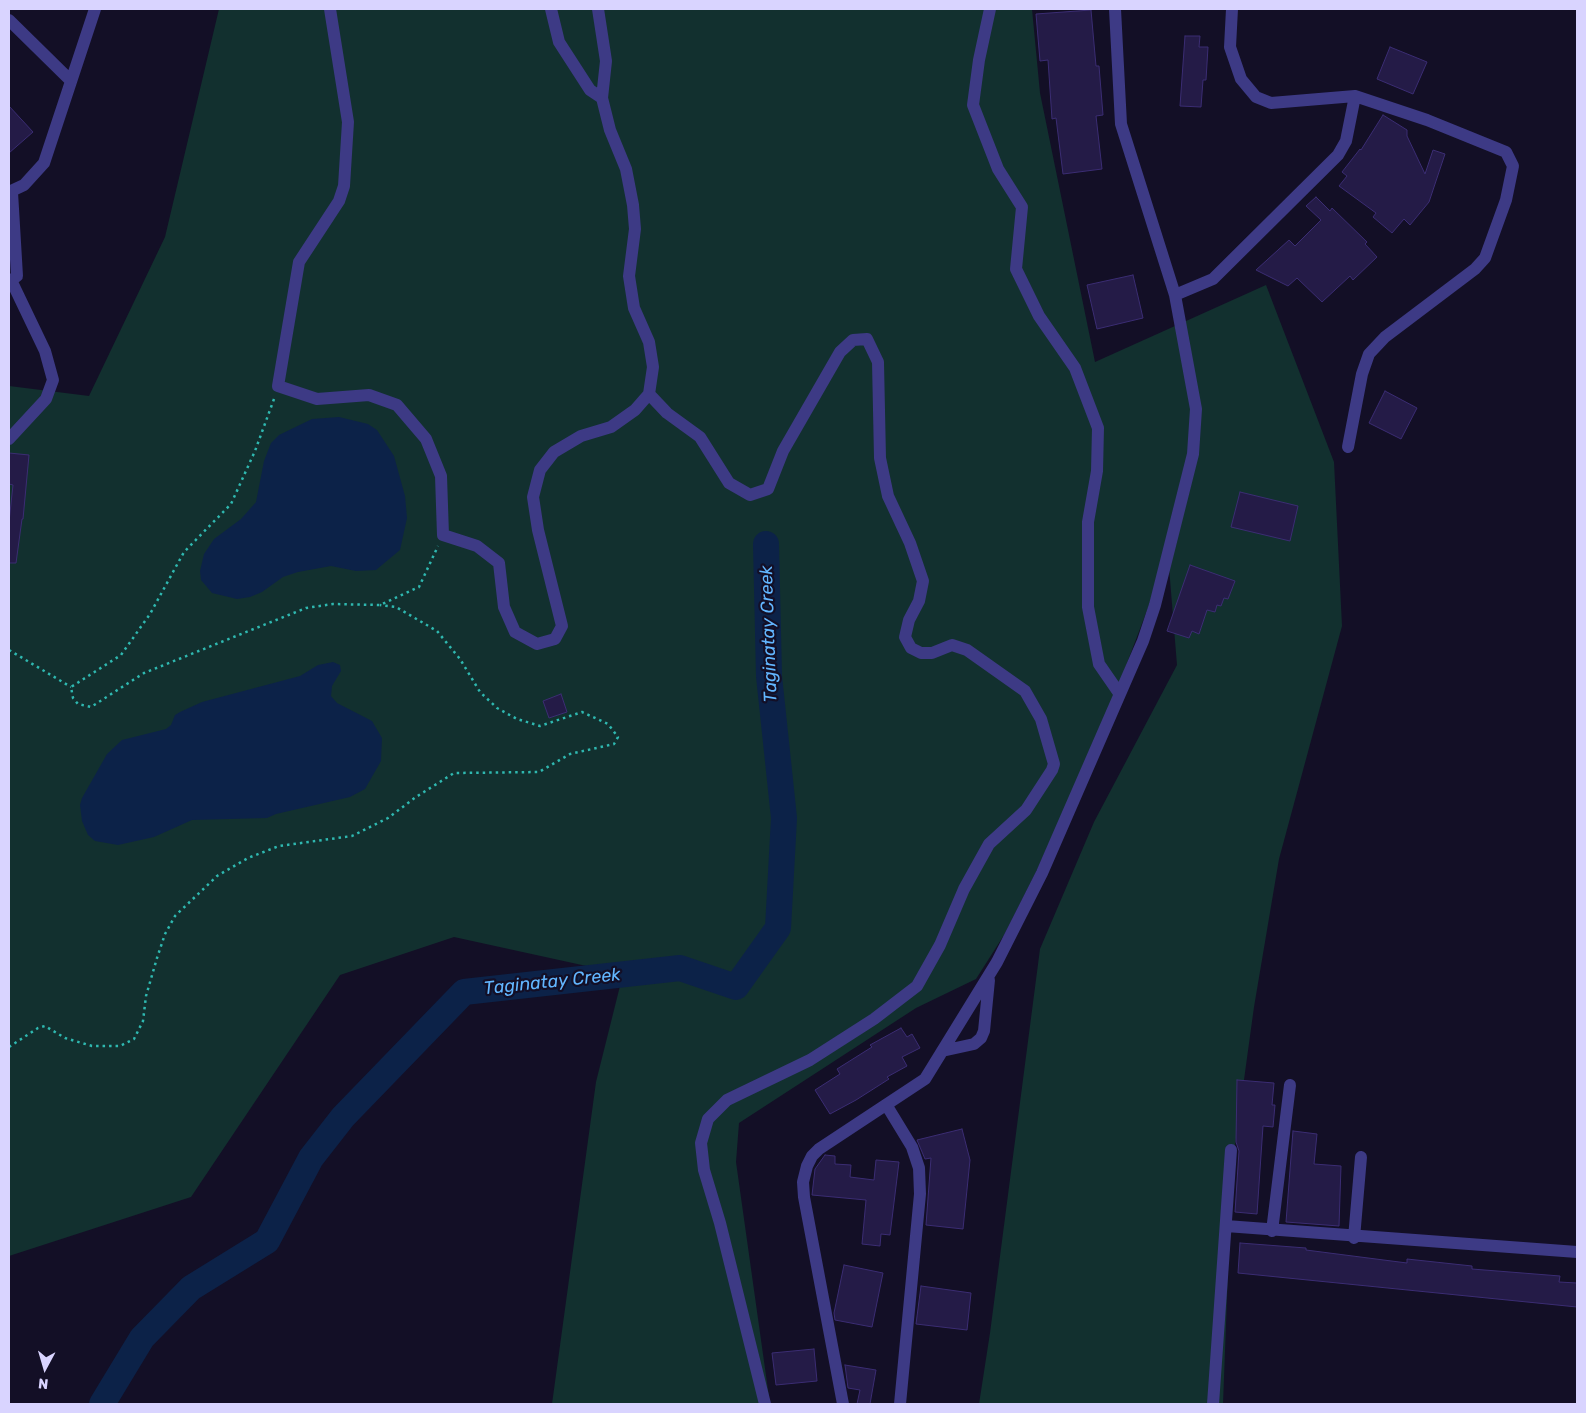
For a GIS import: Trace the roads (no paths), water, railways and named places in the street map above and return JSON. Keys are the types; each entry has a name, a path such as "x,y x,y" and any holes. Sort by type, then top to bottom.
{"street":[{"path":"9,439 46,399 53,380 45,351 10,281 17,276 10,192 24,185 44,163 95,9"},
{"path":"330,9 348,122 344,186 339,201 299,262 278,386 317,399 369,395 397,405 426,439 441,476 444,535 477,546 499,563 504,607 515,632 537,644 555,639 562,626 538,530 533,497 540,470 554,452 581,436 611,427 635,410 648,394 653,367 649,342 634,308 629,276 635,229 633,205 626,169 610,130 602,98 606,61 598,9"},
{"path":"551,9 559,42 590,90 602,98"},
{"path":"990,9 979,60 973,105 998,169 1022,207 1016,270 1039,316 1075,368 1098,428 1097,471 1088,522 1088,606 1099,664 1120,693"},
{"path":"843,1404 803,1182 810,1161 819,1150 888,1106 925,1079 990,976 1042,873 1143,641 1155,605 1193,454 1196,409 1175,294 1121,124 1115,9"},
{"path":"1232,9 1230,47 1241,79 1256,98 1271,103 1355,96 1427,120 1506,152 1513,166 1506,200 1485,258 1475,269 1385,337 1369,354 1362,374 1348,447"},
{"path":"9,20 70,80"},
{"path":"1175,294 1213,279 1338,156 1346,141 1355,96"},
{"path":"648,394 666,412 700,436 730,483 750,495 768,489 784,451 840,352 853,340 867,339 878,362 880,458 888,496 910,543 923,581 919,601 909,620 905,637 911,648 921,653 932,652 952,645 967,650 1025,691 1041,719 1054,764 1026,810 989,844 964,889 940,945 917,986 874,1019 810,1060 727,1100 708,1119 701,1143 704,1170 720,1224 765,1404"},
{"path":"942,1051 974,1044 981,1038 984,1031 990,976"},
{"path":"1272,1231 1290,1085"},
{"path":"888,1106 912,1147 919,1168 920,1194 900,1404"},
{"path":"1213,1404 1231,1150"},
{"path":"1354,1238 1361,1157"},
{"path":"1226,1226 1354,1238 1577,1252"}],"water":[{"path":"339,417 368,424 377,430 394,456 405,496 407,518 400,550 376,570 356,571 331,566 298,572 283,577 262,592 250,597 237,599 212,593 201,580 200,571 204,554 214,539 241,519 256,502 264,461 271,443 279,435 312,419"},
{"path":"333,662 340,665 341,671 332,686 331,696 337,703 372,721 382,738 381,761 365,789 350,797 276,814 267,818 192,820 154,837 118,845 95,841 88,835 82,821 80,805 82,798 107,754 122,740 166,729 171,725 175,715 202,702 300,676 318,665"}],"waterway":[{"name":"Taginatay Creek","path":"102,1404 142,1338 191,1288 267,1241 311,1158 343,1117 464,992 680,968 736,987 778,928 784,818 769,676 766,544"}]}
